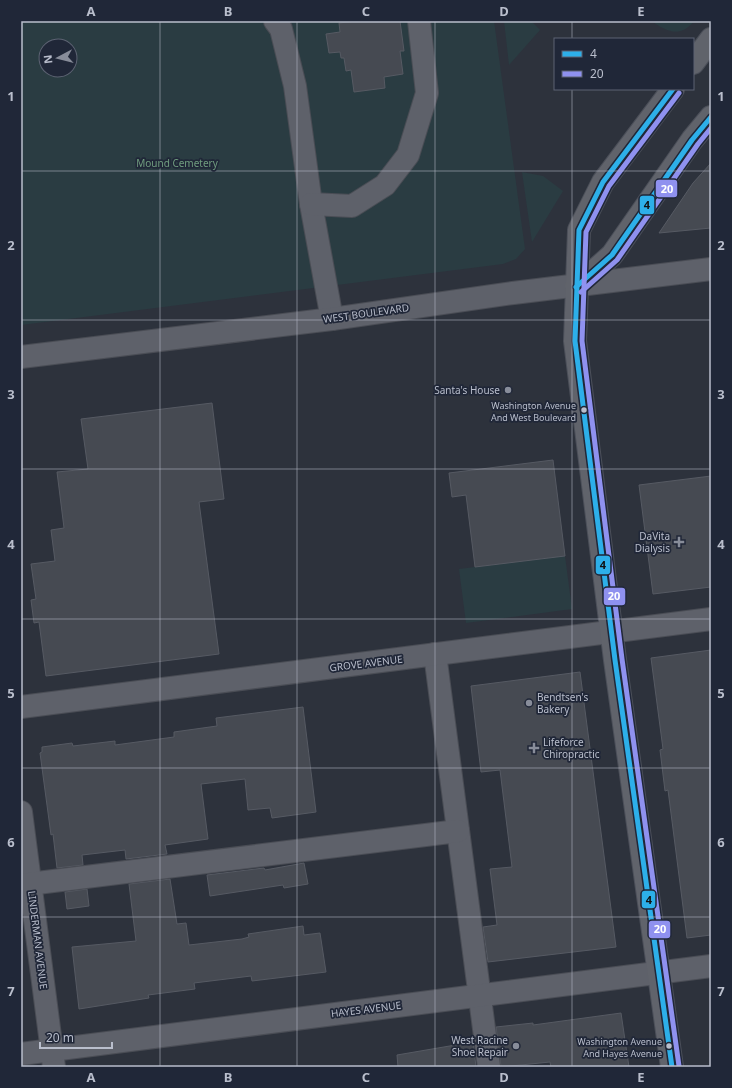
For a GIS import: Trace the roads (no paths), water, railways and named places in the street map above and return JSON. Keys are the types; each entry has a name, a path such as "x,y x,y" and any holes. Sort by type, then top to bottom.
{"main road":[{"path":"694,62 711,39"},
{"path":"672,90 603,182 579,230 575,352 611,631 672,1067"},
{"path":"692,140 711,99"},
{"path":"576,287 612,254 692,140 711,117"}],"street":[{"path":"275,21 281,29 295,86 311,204 332,319"},
{"path":"311,204 352,206 385,184 408,155 427,92 419,21"},
{"name":"WEST BOULEVARD","path":"21,357 332,319 505,294 576,287 711,270"},
{"name":"GROVE AVENUE","path":"21,707 711,619"},
{"path":"435,654 489,1067"},
{"name":"LINDERMAN AVENUE","path":"21,812 26,884 53,1058"},
{"path":"26,884 458,831"},
{"name":"HAYES AVENUE","path":"21,1054 53,1058 480,994 711,966"}],"place":[{"name":"Santa's House","path":"508,390"},
{"name":"Washington Avenue And West Boulevard","path":"584,410"},
{"name":"DaVita Dialysis","path":"679,542"},
{"name":"Bendtsen's Bakery","path":"529,703"},
{"name":"Lifeforce Chiropractic","path":"534,748"},
{"name":"West Racine Shoe Repair","path":"516,1046"},
{"name":"Washington Avenue And Hayes Avenue","path":"669,1046"}],"park label":[{"name":"Mound Cemetery","path":"177,163"}]}
